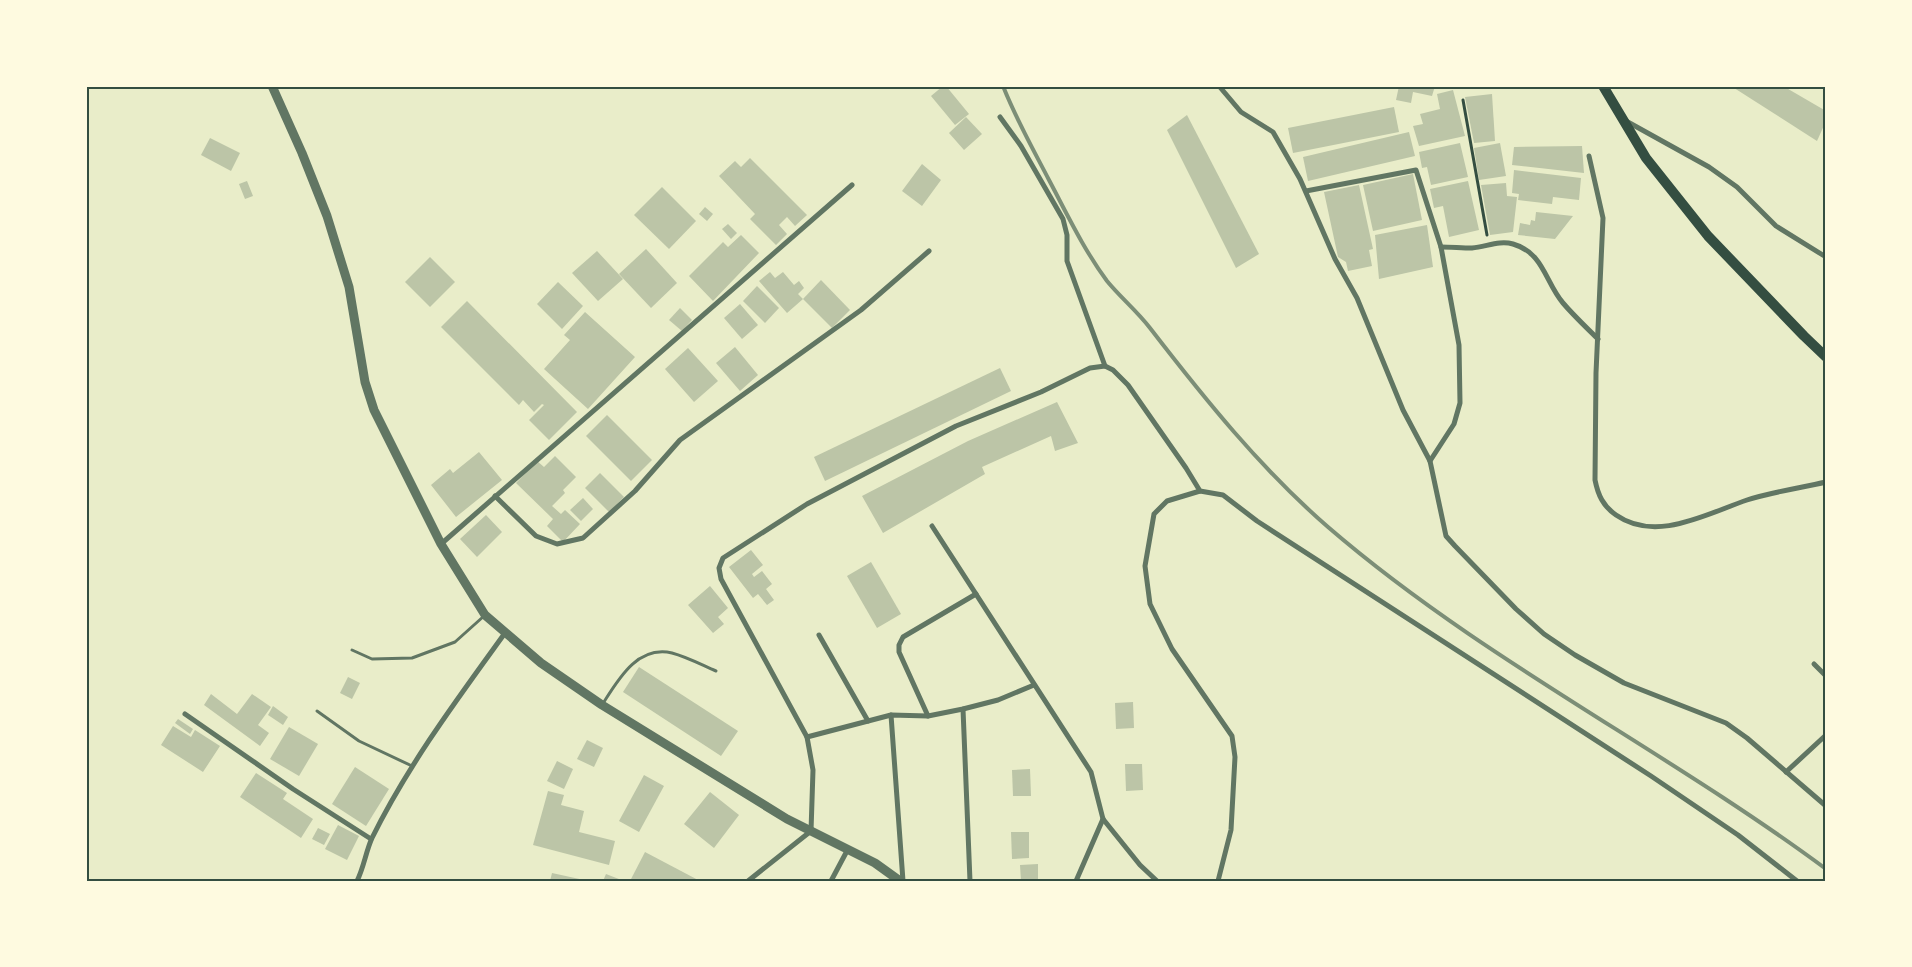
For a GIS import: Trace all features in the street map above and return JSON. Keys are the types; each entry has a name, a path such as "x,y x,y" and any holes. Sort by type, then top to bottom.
{"main road":[{"path":"1603,86 1646,158 1708,236 1826,357"}],"street":[{"path":"272,86 302,153 327,216 349,287 365,382 374,410 440,544 485,615 541,663 602,705 771,809 875,863 902,881"},
{"path":"1219,86 1228,99 1241,112 1273,132 1306,191 1336,259 1357,298 1403,410 1430,461 1446,536 1509,602 1544,634 1575,655 1624,683 1726,723 1747,738 1826,806"},
{"path":"1000,117 1021,146 1064,219 1067,236 1067,261 1105,366"},
{"path":"1623,119 1708,167 1737,187 1776,226 1826,257"},
{"path":"1590,156 1603,218 1596,373 1595,480 1598,494 1609,510 1625,521 1651,528 1676,525 1750,500 1826,482"},
{"path":"1306,191 1416,170 1441,247 1458,345 1460,403 1454,424 1430,461"},
{"path":"440,544 852,184"},
{"path":"1441,247 1473,248 1497,242 1513,244 1530,252 1540,264 1562,303 1598,339"},
{"path":"495,496 536,536 558,544 583,538 635,491 680,440 861,310 929,251"},
{"path":"748,881 811,831 813,770 807,737 721,579 719,568 723,558 807,504 956,426 1041,392 1090,368 1105,366 1113,370 1128,385 1200,491"},
{"path":"1218,881 1231,830 1235,757 1232,736 1172,649 1150,604 1145,566 1154,514 1167,501 1200,491 1223,495 1257,521 1651,776 1738,835 1797,881"},
{"path":"932,526 1091,772 1103,819 1140,865 1157,881"},
{"path":"928,716 899,652 899,645 903,637 976,594"},
{"path":"358,881 372,839 413,766 505,633"},
{"path":"818,635 868,721"},
{"path":"1814,664 1826,676"},
{"path":"807,737 891,715 928,716 963,709 998,700 1034,684"},
{"path":"963,709 970,881"},
{"path":"186,714 293,789 372,839"},
{"path":"891,715 902,881"},
{"path":"1786,772 1826,735"},
{"path":"1076,881 1103,819"},
{"path":"831,881 848,849"}],"lane":[{"path":"352,650 372,659 412,658 455,642 485,615"},
{"path":"602,705 625,670 651,653 671,653 716,671"},
{"path":"317,711 359,741 413,766"}],"path":[{"path":"1463,100 1489,244"}],"building":[{"path":"943,86 946,86 969,114 955,125 931,96"},
{"path":"1399,86 1435,86 1432,96 1413,92 1411,103 1396,100"},
{"path":"1731,86 1783,86 1826,111 1826,121 1817,141"},
{"path":"1453,90 1465,136 1419,146 1413,126 1423,124 1420,114 1440,109 1437,94"},
{"path":"1492,94 1495,141 1474,143 1465,97"},
{"path":"1394,107 1399,132 1293,153 1288,128"},
{"path":"1187,115 1259,254 1236,268 1167,130"},
{"path":"966,117 982,134 964,150 949,133"},
{"path":"1409,132 1415,156 1308,181 1303,157"},
{"path":"210,138 240,153 231,171 201,155"},
{"path":"1460,143 1468,177 1431,185 1427,167 1422,168 1419,152"},
{"path":"1500,143 1506,176 1479,180 1474,148"},
{"path":"1582,146 1584,173 1512,165 1514,147"},
{"path":"750,158 807,215 795,226 787,217 779,225 787,234 776,245 750,219 755,214 719,176 735,161 741,167"},
{"path":"922,164 941,180 922,206 902,191"},
{"path":"1514,170 1581,178 1579,200 1553,197 1552,204 1518,200 1519,194 1512,193"},
{"path":"1413,174 1422,220 1373,231 1363,185"},
{"path":"247,181 253,196 245,199 239,184"},
{"path":"1468,181 1479,230 1449,237 1443,206 1434,208 1430,189"},
{"path":"1506,183 1507,196 1517,197 1513,232 1490,235 1481,185"},
{"path":"1359,185 1373,249 1369,250 1372,266 1348,271 1346,262 1338,257 1324,192"},
{"path":"662,187 696,221 669,249 634,215"},
{"path":"705,207 713,214 707,221 699,214"},
{"path":"1536,212 1573,216 1555,239 1518,235 1520,223 1530,225 1531,220 1535,221"},
{"path":"728,224 737,233 731,239 722,229"},
{"path":"1427,225 1433,267 1379,279 1375,235"},
{"path":"741,235 759,253 713,301 689,276 723,242 728,247"},
{"path":"646,249 677,283 651,308 619,274"},
{"path":"597,251 623,279 598,301 572,273"},
{"path":"430,257 455,282 430,307 405,282"},
{"path":"770,272 775,278 783,272 794,285 799,281 804,288 798,294 803,299 787,313 759,281"},
{"path":"821,280 850,310 832,328 803,299"},
{"path":"558,282 583,306 562,329 537,304"},
{"path":"757,286 779,308 765,323 743,301"},
{"path":"467,301 577,412 549,440 529,420 544,405 542,404 534,412 523,400 519,405 441,327"},
{"path":"740,304 758,325 742,339 724,318"},
{"path":"680,308 692,320 682,331 669,320"},
{"path":"585,312 635,357 588,409 544,369 570,340 564,335"},
{"path":"735,347 758,375 740,391 716,363"},
{"path":"688,348 718,381 694,402 665,369"},
{"path":"1000,368 1011,391 825,481 814,457"},
{"path":"1057,402 1078,443 1055,451 1051,436 982,467 985,474 883,533 862,496 968,441"},
{"path":"607,415 652,460 631,481 586,436"},
{"path":"479,452 502,480 456,517 431,485 450,469 453,473"},
{"path":"555,456 576,477 563,490 565,493 552,506 561,514 565,510 580,524 563,542 547,526 553,519 516,483 537,461 544,467"},
{"path":"600,473 624,497 609,512 585,488"},
{"path":"583,498 593,509 581,521 570,510"},
{"path":"486,515 502,532 477,557 460,539"},
{"path":"751,550 763,565 752,574 754,577 762,571 772,584 766,589 774,600 767,605 758,594 753,598 729,567"},
{"path":"871,562 901,614 877,628 847,576"},
{"path":"710,586 728,608 718,617 724,624 713,633 688,605"},
{"path":"639,667 738,731 721,756 623,692"},
{"path":"348,677 360,683 352,699 340,693"},
{"path":"211,694 237,714 252,694 271,707 258,725 269,733 260,746 204,705"},
{"path":"1133,702 1134,728 1116,729 1115,703"},
{"path":"273,706 288,717 283,725 268,715"},
{"path":"178,719 193,729 190,734 175,723"},
{"path":"173,726 191,737 195,730 220,746 203,772 161,745"},
{"path":"289,727 318,744 299,776 270,759"},
{"path":"587,740 603,748 594,767 577,759"},
{"path":"557,761 573,769 564,789 547,781"},
{"path":"1125,764 1142,764 1143,790 1126,791"},
{"path":"355,767 389,789 366,826 332,804"},
{"path":"1030,769 1031,796 1013,796 1012,770"},
{"path":"256,773 287,793 283,799 313,819 301,838 240,797"},
{"path":"644,775 664,786 639,832 619,821"},
{"path":"548,791 564,795 561,805 584,811 579,832 615,841 609,865 533,845"},
{"path":"710,792 739,815 714,848 684,824"},
{"path":"338,825 359,836 347,860 325,849"},
{"path":"318,828 330,834 324,845 312,839"},
{"path":"1011,832 1029,832 1029,858 1012,859"},
{"path":"645,852 700,881 630,881"},
{"path":"1038,864 1038,881 1021,881 1020,865"},
{"path":"552,873 584,880 584,881 550,881"},
{"path":"606,874 624,881 603,881"}],"railway":[{"path":"1003,86 1019,122 1069,219 1107,281 1145,322 1234,432 1303,505 1387,575 1448,619 1510,662 1764,825 1826,869"}]}
